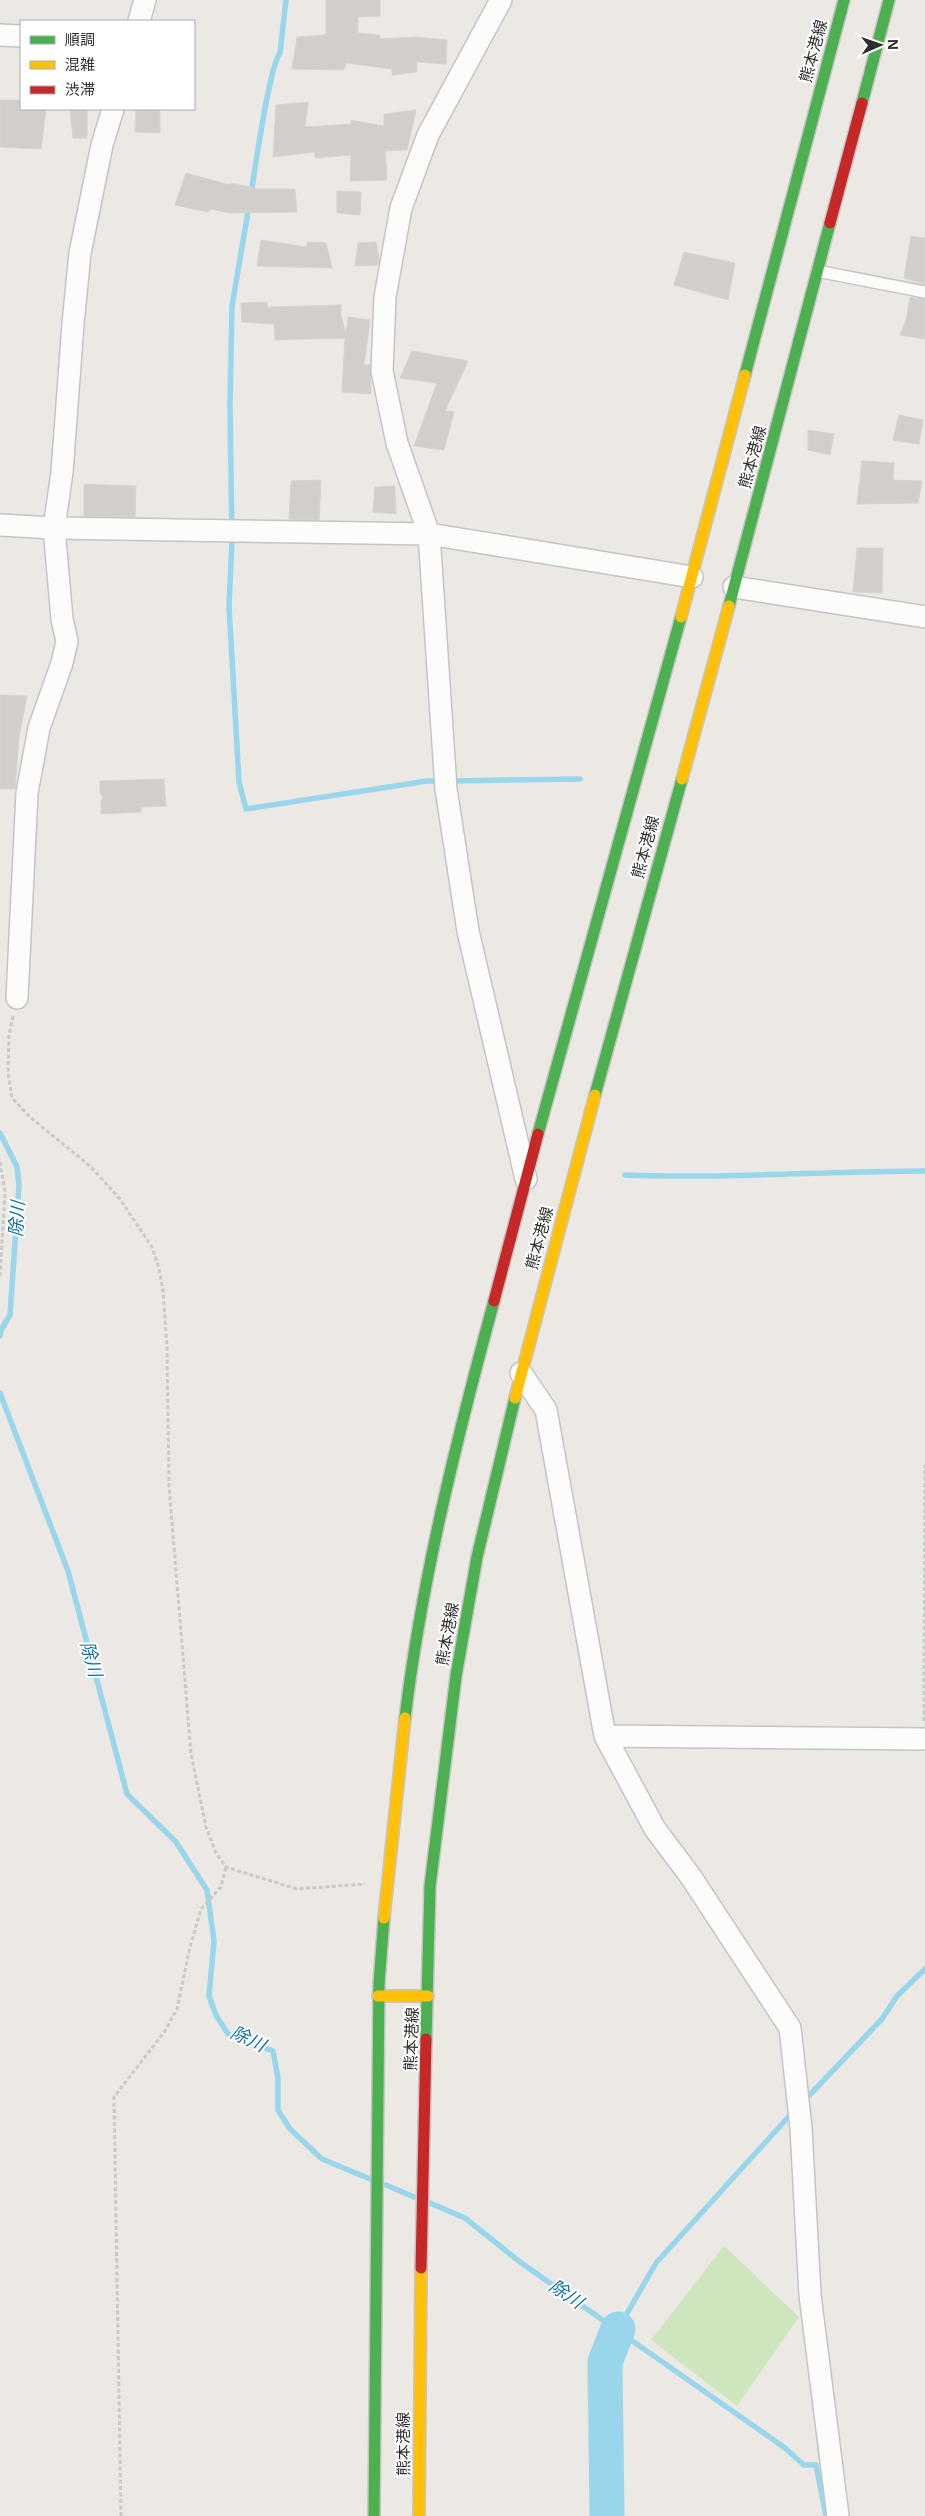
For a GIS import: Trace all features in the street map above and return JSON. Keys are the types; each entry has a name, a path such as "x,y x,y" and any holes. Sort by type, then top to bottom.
{"main road":[{"name":"熊本港線","path":"374,2516 378,1996 386,1886 409,1686 419,1623 457,1439 526,1178 692,577 844,0"},
{"name":"熊本港線","path":"419,2516 421,2208 430,1886 456,1676 477,1556 521,1373 681,774 734,587 889,0"},
{"path":"378,1996 428,1996"}],"street":[{"path":"138,20 145,0"},
{"path":"501,0 428,135 401,208 385,297 382,371 397,443 429,534 446,789 468,932 526,1178"},
{"path":"0,35 20,36"},
{"path":"17,998 27,793 39,728 62,663 67,641 62,619 54,528 62,472 80,253 102,145 113,110"},
{"path":"0,525 54,528 429,534 692,577"},
{"path":"734,587 925,618"},
{"path":"521,1373 546,1410 604,1736 655,1829 691,1877 790,2028 801,2128 810,2295 838,2516"},
{"path":"604,1736 925,1739"}],"lane":[{"path":"817,272 925,292"}],"path":[{"path":"17,998 9,1035 8,1074 12,1098 30,1117 90,1166 120,1199 152,1246 159,1268 163,1290 167,1347 169,1486 190,1754 206,1827 216,1854 226,1867 297,1889 359,1883 386,1886"},
{"path":"0,1162 5,1192 0,1276"},
{"path":"925,1465 925,1739"},
{"path":"121,2516 114,2097 165,2031 177,2009 190,1947 201,1909 221,1887 226,1867"}],"green space":[{"path":"724,2246 799,2317 737,2406 651,2340"}],"building":[{"path":"326,0 380,0 380,16 358,17 358,33 380,35 380,39 416,37 447,40 446,64 417,62 417,72 392,75 392,69 346,63 344,70 292,69 297,37 326,35"},
{"path":"0,100 20,100 20,110 46,110 41,149 0,147"},
{"path":"308,102 305,127 351,124 351,120 384,126 384,114 416,110 407,150 385,151 387,180 350,181 351,155 315,158 315,152 273,157 276,105"},
{"path":"70,110 87,110 87,138 73,138"},
{"path":"136,110 160,110 160,133 135,132"},
{"path":"186,173 230,185 231,183 258,189 295,189 297,212 231,213 210,209 208,212 175,205"},
{"path":"337,191 361,192 360,215 337,213"},
{"path":"911,236 925,238 925,284 904,278"},
{"path":"261,240 307,247 307,242 326,243 332,268 257,266"},
{"path":"376,242 379,258 378,265 355,266 358,243"},
{"path":"684,252 735,263 728,300 674,285"},
{"path":"910,297 925,299 925,339 900,335 906,320"},
{"path":"267,302 267,307 341,305 341,315 346,334 348,317 370,320 364,365 370,365 371,394 342,392 345,338 275,340 274,324 242,322 241,303"},
{"path":"412,351 468,361 445,411 454,412 444,450 414,446 437,383 400,378"},
{"path":"899,415 923,420 919,444 893,440"},
{"path":"808,430 834,434 830,455 808,450"},
{"path":"862,461 894,463 893,480 922,481 918,503 857,504"},
{"path":"321,480 319,520 289,519 291,481"},
{"path":"84,484 136,486 135,517 84,516"},
{"path":"395,486 396,514 373,512 375,487"},
{"path":"857,548 883,548 882,593 853,592"},
{"path":"0,695 27,696 19,737 15,789 0,789"},
{"path":"164,779 166,806 141,807 141,812 101,814 101,801 103,798 100,792 100,781"}],"waterway":[{"path":"251,194 267,97 271,78 280,53 286,0"},
{"path":"249,206 232,306 230,405 232,541 229,606 239,782 246,809 427,781 441,781"},
{"path":"450,781 580,779"},
{"name":"除川","path":"0,1133 17,1167 19,1185 10,1315 1,1330 0,1336"},
{"path":"625,1175 700,1176 925,1171"},
{"name":"除川","path":"0,1393 68,1571 127,1794 176,1842 207,1890 214,1941 209,1996 216,2015 228,2034 273,2051 278,2078 278,2110 290,2129 322,2159 370,2179"},
{"path":"803,2102 882,2019 897,1996 925,1969"},
{"path":"618,2329 656,2263 793,2112"},
{"name":"除川","path":"386,2185 414,2197"},
{"path":"430,2203 465,2218 520,2262 785,2448 804,2465 816,2465 826,2516"},
{"name":"除川","path":"607,2516 605,2362 618,2329"}],"traffic: fast":[{"path":"745,375 844,0"},
{"path":"862,103 889,0"},
{"path":"729,606 830,223"},
{"path":"538,1134 681,617"},
{"path":"595,1095 682,779"},
{"path":"405,1718 421,1613 442,1508 494,1301"},
{"path":"426,2039 430,1886 456,1676 477,1557 515,1398"},
{"path":"374,2516 379,1983 384,1918"}],"traffic: slow":[{"path":"681,617 745,375"},
{"path":"682,779 729,606"},
{"path":"515,1398 595,1095"},
{"path":"384,1918 405,1718"},
{"path":"378,1996 428,1996"},
{"path":"419,2516 421,2268"}],"traffic: jam":[{"path":"830,223 862,103"},
{"path":"494,1301 538,1134"},
{"path":"421,2268 426,2039"}]}
